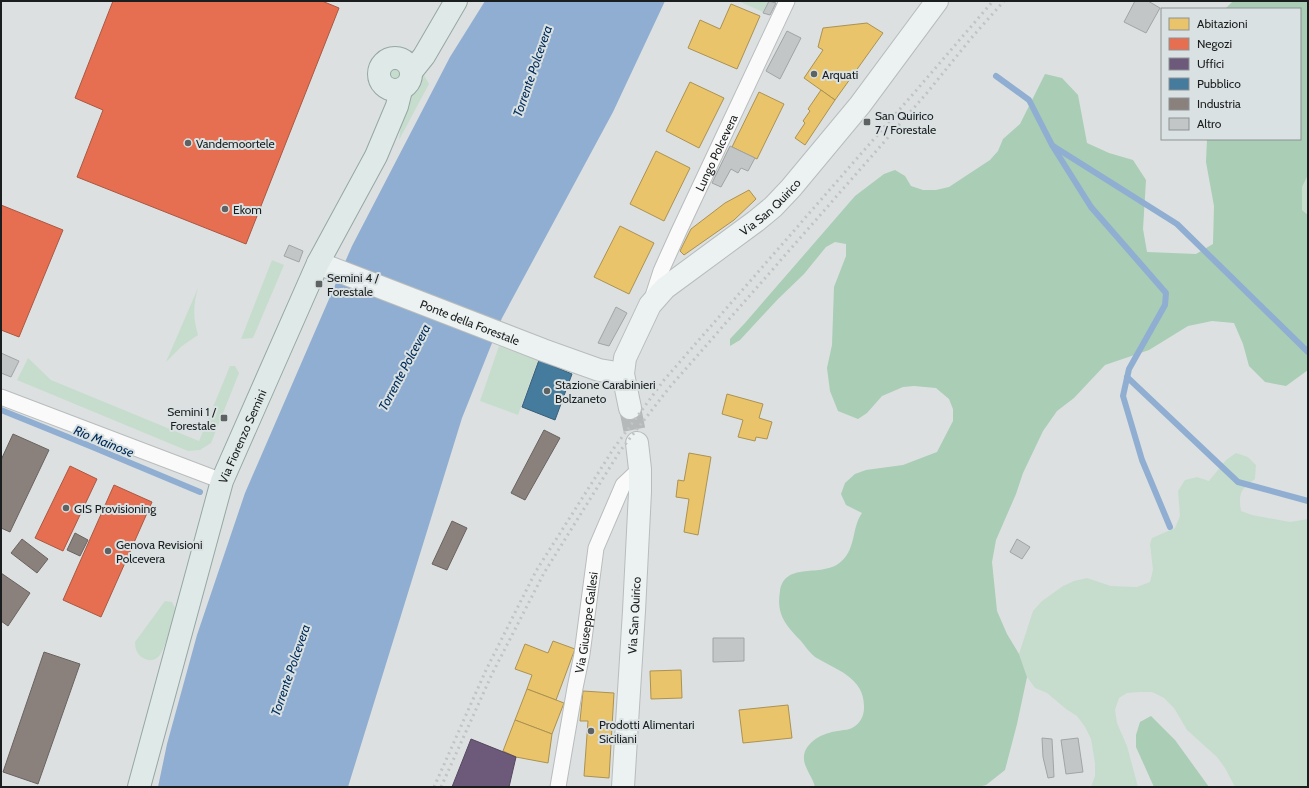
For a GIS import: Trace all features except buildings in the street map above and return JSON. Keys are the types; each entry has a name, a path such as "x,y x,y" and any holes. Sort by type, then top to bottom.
{"main road":[{"name":"Via Fiorenzo Semini","path":"139,787 222,481 318,264 376,156 397,95 407,86 411,78 413,65 456,1"},
{"name":"Via San Quirico","path":"630,408 623,374 625,358 650,305 665,288 756,221 787,193 860,105 937,1"},
{"path":"397,95 385,88 380,82 378,74 380,66 386,60 393,58 401,59 413,65"},
{"name":"Ponte della Forestale","path":"318,264 599,370 623,374"},
{"name":"Via San Quirico","path":"623,787 634,611 640,469 636,443"}],"street":[{"name":"Lungo Polcevera","path":"650,305 660,271 787,1"},
{"path":"1,397 222,481"},
{"name":"Via Giuseppe Gallesi","path":"558,787 582,654 596,548 623,485 640,469"}],"green space":[{"path":"738,1 768,1 763,12"},
{"path":"1233,1 1308,1 1308,175 1302,187 1302,210 1308,215 1308,370 1286,386 1265,382 1249,366 1243,344 1234,323 1212,321 1188,326 1149,350 1105,365 1074,398 1057,411 1043,431 1023,473 1016,494 996,540 992,562 997,611 1007,634 1019,654 1027,677 1005,770 986,785 978,787 815,787 804,762 804,754 808,746 824,734 850,729 855,726 861,720 863,714 863,697 860,689 848,676 815,657 783,619 779,607 779,599 783,582 788,576 795,573 830,568 844,559 851,546 856,525 862,513 846,505 841,494 845,483 855,474 866,470 903,465 937,452 953,421 953,409 949,399 936,388 914,386 903,387 882,396 867,413 858,419 838,411 830,391 827,368 832,345 834,287 846,256 846,244 835,242 826,247 804,274 778,299 740,340 730,346 730,339 855,196 884,174 895,170 905,176 911,186 923,190 936,190 949,187 990,160 998,151 1003,139 1020,124 1045,74 1062,78 1078,95 1087,143 1109,153 1133,160 1146,180 1143,229 1147,252 1196,254 1213,244 1214,206 1206,162 1207,140 1301,140 1301,8 1226,8"},
{"path":"395,61 404,65 408,74 404,83 395,87 386,83 382,74 386,65"},
{"path":"421,70 429,84 399,140 402,115 409,90"},
{"path":"1308,175 1308,215 1302,210 1302,187"},
{"path":"272,260 284,265 253,338 241,339"},
{"path":"198,288 194,312 198,335 182,346 166,362"},
{"path":"499,346 538,360 518,415 480,401"},
{"path":"28,358 51,380 199,441 230,366 235,366 239,373 211,443 200,450 188,451 17,380"},
{"path":"1236,453 1248,457 1256,465 1255,479 1246,486 1240,496 1241,511 1252,515 1290,522 1308,519 1308,787 1235,787 1225,768 1217,757 1187,730 1174,708 1164,698 1152,692 1140,692 1127,693 1119,698 1115,710 1117,723 1127,746 1138,787 1091,787 1095,776 1095,763 1091,739 1085,727 1077,716 1047,693 1035,688 1027,677 1019,654 1033,611 1042,601 1063,586 1074,581 1087,578 1111,586 1137,587 1150,582 1153,570 1150,544 1152,538 1175,528 1180,516 1178,491 1185,480 1197,477 1209,481 1226,460"},
{"path":"165,601 172,602 175,608 167,638 158,657 154,660 145,659 138,653 135,642"},
{"path":"1151,716 1175,740 1209,787 1154,787 1136,747 1136,735 1140,722"}],"water":[{"name":"Torrente Polcevera","path":"485,1 665,1 613,112 502,318 462,418 348,787 158,787 167,744 197,635 245,493 352,246 450,57"}],"waterway":[{"path":"996,76 1029,100 1052,145 1091,207 1166,293 1165,305 1129,369 1123,396 1142,460 1170,527"},
{"path":"1053,146 1177,224 1308,352"},
{"path":"1127,377 1238,482 1308,501"},
{"name":"Rio Mainose","path":"1,410 200,492"}],"tunnel":[{"path":"630,408 637,443"}],"railway":[{"path":"434,787 486,670 536,571 614,448 664,380 993,1"},
{"path":"441,787 492,674 544,573 620,451 669,388 926,94 973,36 1004,1"}],"place":[{"name":"Arquati","path":"814,74"},
{"name":"San Quirico 7 / Forestale","path":"867,122"},
{"name":"Vandemoortele","path":"188,143"},
{"name":"Ekom","path":"225,209"},
{"name":"Semini 4 / Forestale","path":"319,284"},
{"name":"Stazione Carabinieri Bolzaneto","path":"547,391"},
{"name":"Semini 1 / Forestale","path":"224,418"},
{"name":"GIS Provisioning","path":"66,508"},
{"name":"Genova Revisioni Polcevera","path":"108,551"},
{"name":"Prodotti Alimentari Siciliani","path":"591,731"}]}
